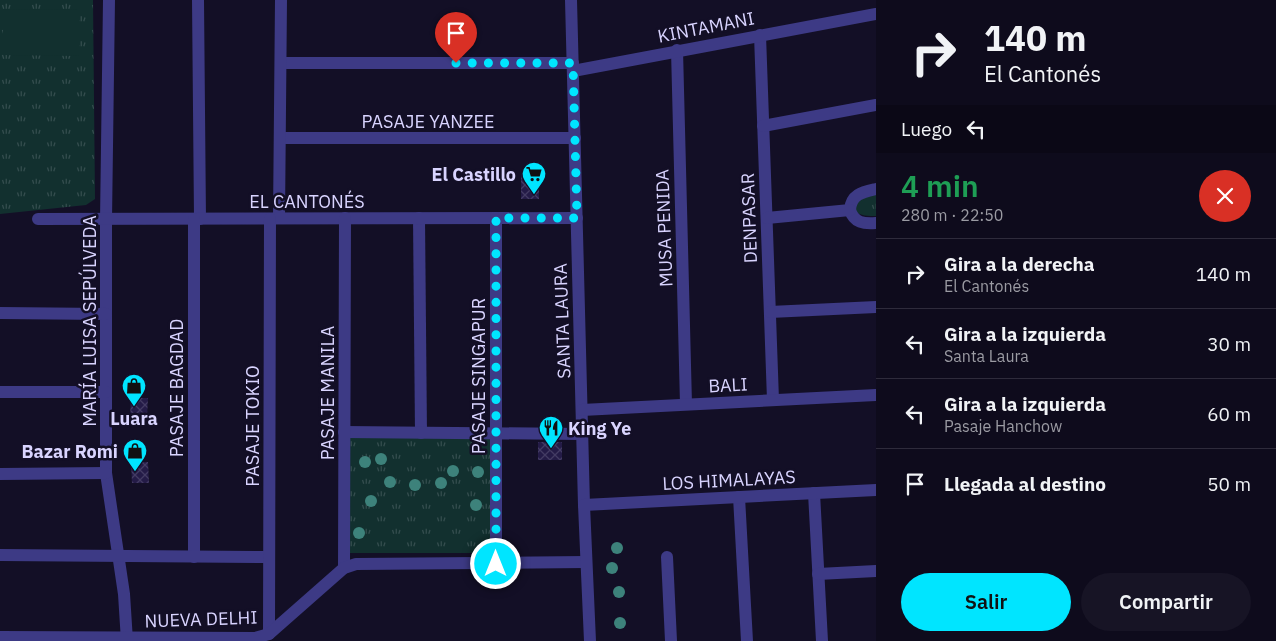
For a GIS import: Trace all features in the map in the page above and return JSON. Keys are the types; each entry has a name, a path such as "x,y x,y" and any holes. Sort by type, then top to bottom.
{"street":[{"name":"MARÍA LUISA SEPÚLVEDA","path":"109,0 106,220 106,472 124,594 127,640"},
{"name":"PASAJE BAGDAD","path":"194,557 198,0"},
{"name":"PASAJE TOKIO","path":"275,637 269,557 275,218 280,138 281,0"},
{"name":"SANTA LAURA","path":"571,0 584,505 590,641"},
{"name":"KINTAMANI","path":"281,63 573,67 876,14"},
{"name":"DENPASAR","path":"760,35 773,400"},
{"name":"MUSA PENIDA","path":"677,50 686,404"},
{"path":"763,126 876,106"},
{"name":"PASAJE YANZEE","path":"280,138 575,138"},
{"path":"876,190 858,194 852,202 850,210 857,221 866,224 876,223"},
{"path":"766,218 850,210"},
{"name":"PASAJE MANILA","path":"344,568 345,218"},
{"path":"419,218 421,433"},
{"name":"PASAJE SINGAPUR","path":"496,218 496,564"},
{"name":"EL CANTONÉS","path":"38,219 577,218"},
{"path":"770,312 876,307"},
{"path":"0,313 106,314"},
{"path":"0,392 106,392"},
{"name":"BALI","path":"582,410 876,394"},
{"path":"344,432 583,434"},
{"path":"0,474 106,472"},
{"name":"LOS HIMALAYAS","path":"584,505 876,490"},
{"path":"814,493 822,641"},
{"path":"738,497 746,641"},
{"path":"0,556 269,557"},
{"path":"667,557 671,641"},
{"path":"344,568 356,564 586,562"},
{"name":"NUEVA DELHI","path":"0,637 209,640 275,637 344,568"},
{"path":"818,574 876,571"}],"green space":[{"path":"0,0 93,0 95,199 86,205 0,214"},
{"path":"3,9 79,10 79,56 3,55"},
{"path":"876,194 876,216 862,215 855,211 859,201"},
{"path":"350,437 490,437 491,553 350,553"}],"building":[{"path":"521,174 539,174 539,199 521,199"},
{"path":"131,398 148,398 147,418 130,418"},
{"path":"538,442 562,442 562,460 538,460"},
{"path":"131,462 148,462 149,483 132,483"}],"place":[{"name":"El Castillo","path":"534,195"},
{"name":"Luara","path":"134,407"},
{"name":"King Ye","path":"551,449"},
{"name":"Bazar Romi","path":"135,472"}],"route":[{"path":"456,63 573,63 577,218 496,218 496,564"}]}
